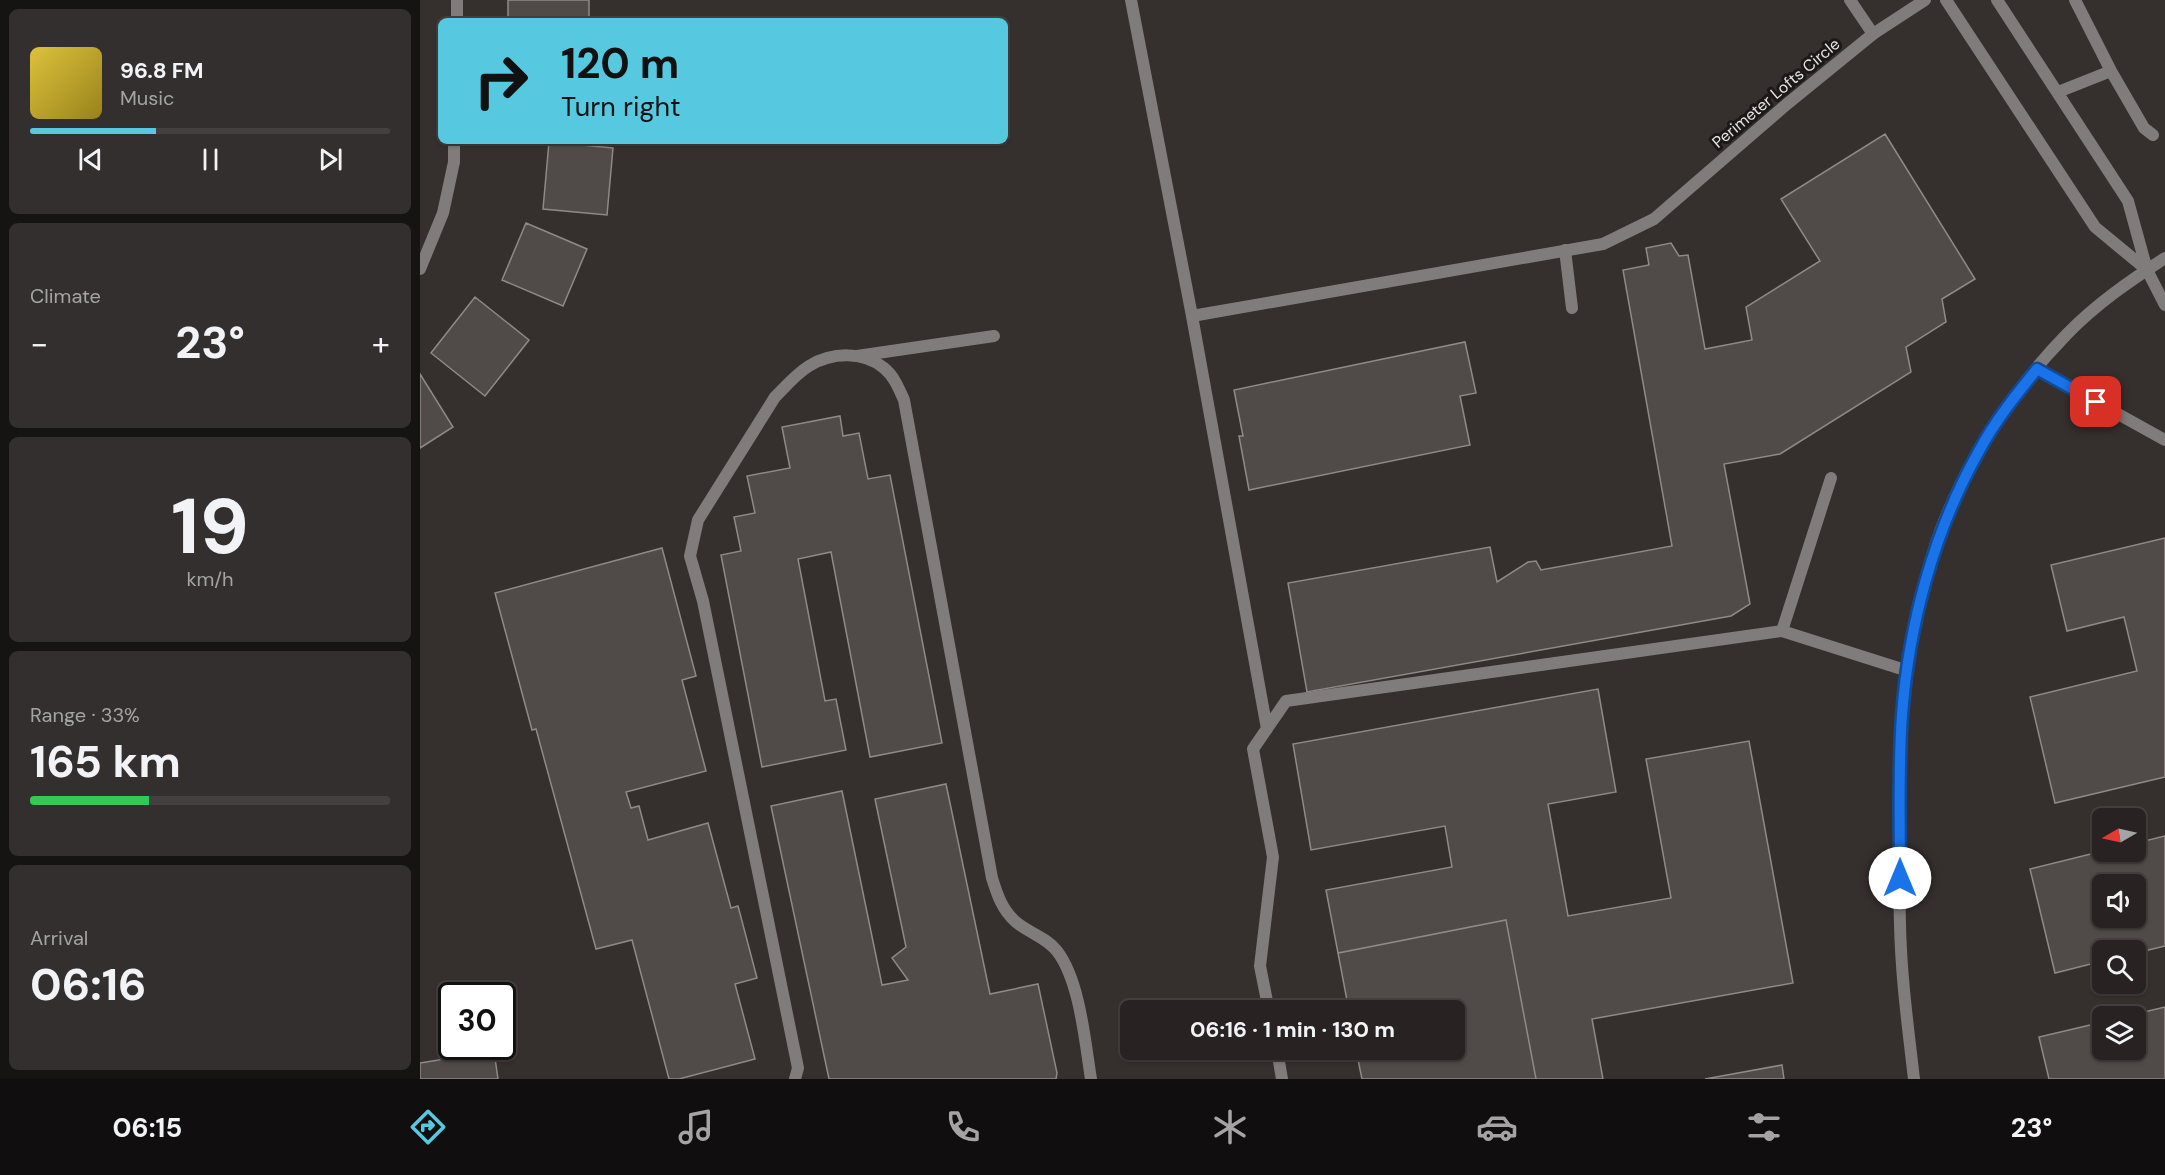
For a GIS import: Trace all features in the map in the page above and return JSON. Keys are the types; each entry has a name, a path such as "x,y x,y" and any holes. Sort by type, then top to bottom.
{"street":[{"path":"457,0 457,18"},
{"path":"1131,0 1192,316 1267,729"},
{"path":"1850,0 1873,34"},
{"name":"Perimeter Lofts Circle","path":"1192,316 1603,244 1654,219 1787,104 1873,34 1925,0"},
{"path":"1946,0 2095,227 2147,270"},
{"path":"1997,0 2128,201 2147,270 2165,305"},
{"path":"2075,0 2111,71 2144,128 2153,135"},
{"path":"2058,92 2111,71"},
{"path":"420,269 443,213 454,162 454,144"},
{"path":"1565,250 1572,308"},
{"path":"1914,1079 1905,1004 1900,925 1902,714 1922,593 1936,545 1956,496 1979,450 2037,369 2067,334 2100,304 2165,258"},
{"path":"795,1079 798,1068 703,601 690,556 698,520 775,397 810,366 843,355 857,356 994,336"},
{"path":"857,356 872,361 884,369 896,382 904,400 997,896 1005,910 1017,922 1044,938 1057,951 1067,968 1075,991 1092,1079"},
{"path":"2037,369 2165,440"},
{"path":"1782,631 1831,478"},
{"path":"1267,1000 1260,966 1273,857 1253,749 1286,701 1782,631 1908,671"},
{"path":"1278,1060 1282,1079"}],"building":[{"path":"508,0 589,0 589,18 508,18"},
{"path":"1885,134 1975,279 1942,299 1946,322 1906,347 1911,372 1780,454 1724,464 1750,604 1731,616 1307,692 1288,583 1490,547 1497,582 1528,562 1536,561 1541,570 1672,546 1623,270 1649,265 1646,248 1671,243 1679,256 1688,255 1705,349 1752,340 1746,307 1820,261 1781,199"},
{"path":"549,144 613,148 607,215 543,209"},
{"path":"526,223 587,249 563,306 502,280"},
{"path":"475,297 529,340 485,396 431,353"},
{"path":"1465,342 1476,393 1460,396 1470,445 1249,490 1239,436 1243,436 1234,390"},
{"path":"420,374 453,427 420,448"},
{"path":"840,416 843,436 859,433 868,479 890,475 942,743 870,757 831,552 798,559 825,701 836,699 846,750 762,767 721,555 741,551 734,517 755,513 747,476 790,468 782,427"},
{"path":"2165,538 2165,777 2055,803 2030,697 2137,671 2124,617 2067,631 2051,565"},
{"path":"662,548 696,676 682,680 706,771 626,792 631,808 639,806 648,840 708,823 731,908 738,906 757,978 735,984 755,1059 679,1079 669,1079 632,940 596,949 536,729 532,730 495,593"},
{"path":"1598,689 1616,792 1548,804 1568,916 1671,898 1646,759 1749,741 1793,983 1592,1019 1603,1079 1536,1079 1506,920 1338,953 1326,890 1452,867 1445,826 1311,850 1293,744"},
{"path":"946,784 990,994 1038,984 1057,1073 1056,1079 829,1079 771,806 842,791 882,985 908,980 892,958 906,947 875,799"},
{"path":"2165,836 2165,946 2146,951 2146,940 2092,940 2092,964 2055,973 2030,869 2092,854 2092,862 2146,862 2146,841"},
{"path":"1506,920 1536,1079 1362,1079 1358,1060 1465,1060 1465,1000 1347,1000 1338,953"},
{"path":"2165,1007 2165,1079 2049,1079 2039,1037 2092,1025 2092,1060 2146,1060 2146,1012"},
{"path":"438,1060 495,1060 498,1079 420,1079 420,1063"},
{"path":"1782,1065 1784,1079 1705,1079"}],"route":[{"path":"1900,878 1902,714 1922,593 1936,545 1949,512 1979,450 2006,408 2037,369 2096,402"}]}
